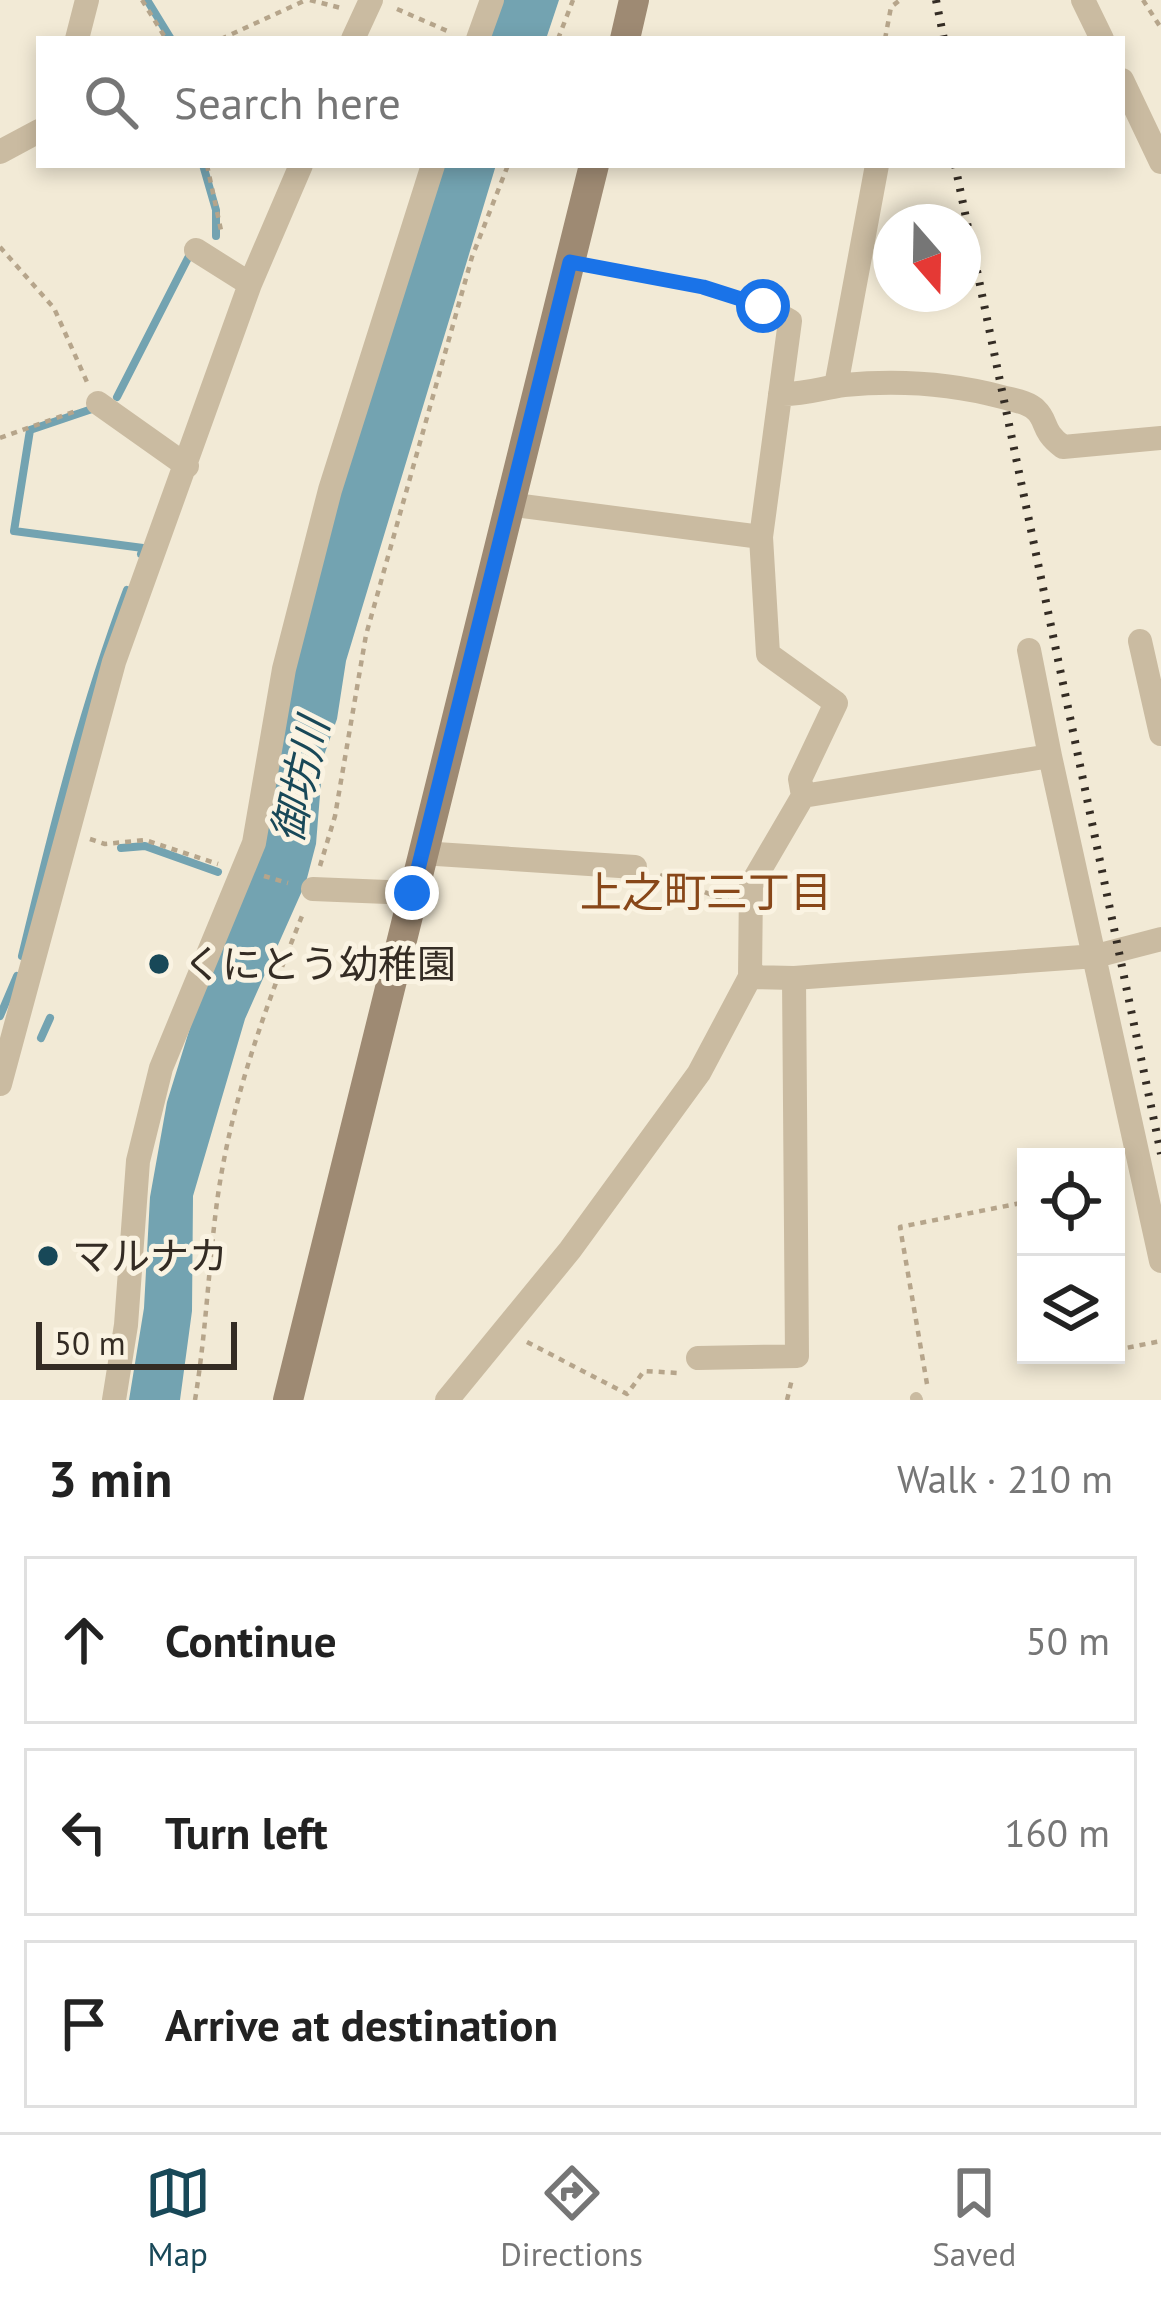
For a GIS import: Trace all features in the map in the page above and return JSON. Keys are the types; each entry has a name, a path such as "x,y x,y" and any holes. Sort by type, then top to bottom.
{"street":[{"path":"78,36 87,0"},
{"path":"479,36 492,0"},
{"path":"626,36 634,0"},
{"path":"1082,0 1100,36"},
{"path":"355,36 382,4"},
{"path":"1125,86 1161,162"},
{"path":"0,152 36,133"},
{"path":"0,1084 114,662 250,284 300,168"},
{"path":"114,1400 142,1143 161,1068 254,843 284,669 330,490 433,168"},
{"path":"288,1400 593,168"},
{"path":"836,386 876,168"},
{"path":"204,255 250,284"},
{"path":"447,1400 507,1330 699,1073 750,977 751,885 803,796 800,779 836,703 768,654 761,537 790,321 763,306"},
{"path":"780,394 804,395 836,386 927,383 1019,401 1037,410 1048,436 1063,447 1161,438"},
{"path":"98,403 187,466"},
{"path":"507,504 761,537"},
{"path":"1141,641 1161,734"},
{"path":"1028,650 1161,1261"},
{"path":"803,796 1050,756"},
{"path":"421,853 635,868"},
{"path":"301,886 412,893"},
{"path":"750,977 794,978 1096,956 1160,942"},
{"path":"698,1358 796,1356 794,978"}],"path":[{"path":"142,0 164,36"},
{"path":"228,36 306,0"},
{"path":"560,36 573,0"},
{"path":"886,36 891,7 900,0"},
{"path":"1143,0 1161,28"},
{"path":"382,4 459,36"},
{"path":"204,255 222,235 208,168"},
{"path":"195,1400 208,1324 215,1216 236,1104 301,886 335,816 366,635 472,256 507,168"},
{"path":"0,247 54,308 98,403 0,438"},
{"path":"570,262 703,287 763,306"},
{"path":"68,832 105,844 146,840 301,886"},
{"path":"635,868 700,887 749,911"},
{"path":"917,1399 929,1395 900,1227 1017,1204"},
{"path":"507,1330 626,1394 644,1371 690,1374 698,1358"},
{"path":"1125,1348 1161,1341"}],"water":[{"path":"502,0 559,0 547,36 489,36"},
{"name":"御坊川","path":"439,168 495,168 346,661 337,719 323,758 316,844 306,882 245,1019 193,1196 192,1311 180,1400 129,1400 144,1308 150,1197 167,1102 198,1002 239,898 304,609"}],"waterway":[{"path":"147,0 169,36"},
{"path":"204,168 216,210 216,236"},
{"path":"117,397 188,258"},
{"path":"92,409 30,430 14,531 143,548 141,554"},
{"path":"22,956 82,726 127,590"},
{"path":"121,848 145,846 218,872"},
{"path":"0,1016 17,976"},
{"path":"41,1038 50,1018"}],"railway":[{"path":"936,0 943,36"},
{"path":"956,168 1161,1154"}],"place":[{"name":"くにとう幼稚園","path":"159,964"},
{"name":"マルナカ","path":"48,1256"}],"district":[{"name":"上之町三丁目","path":"706,892"}],"route":[{"path":"412,893 570,262 703,287 763,306"}]}
